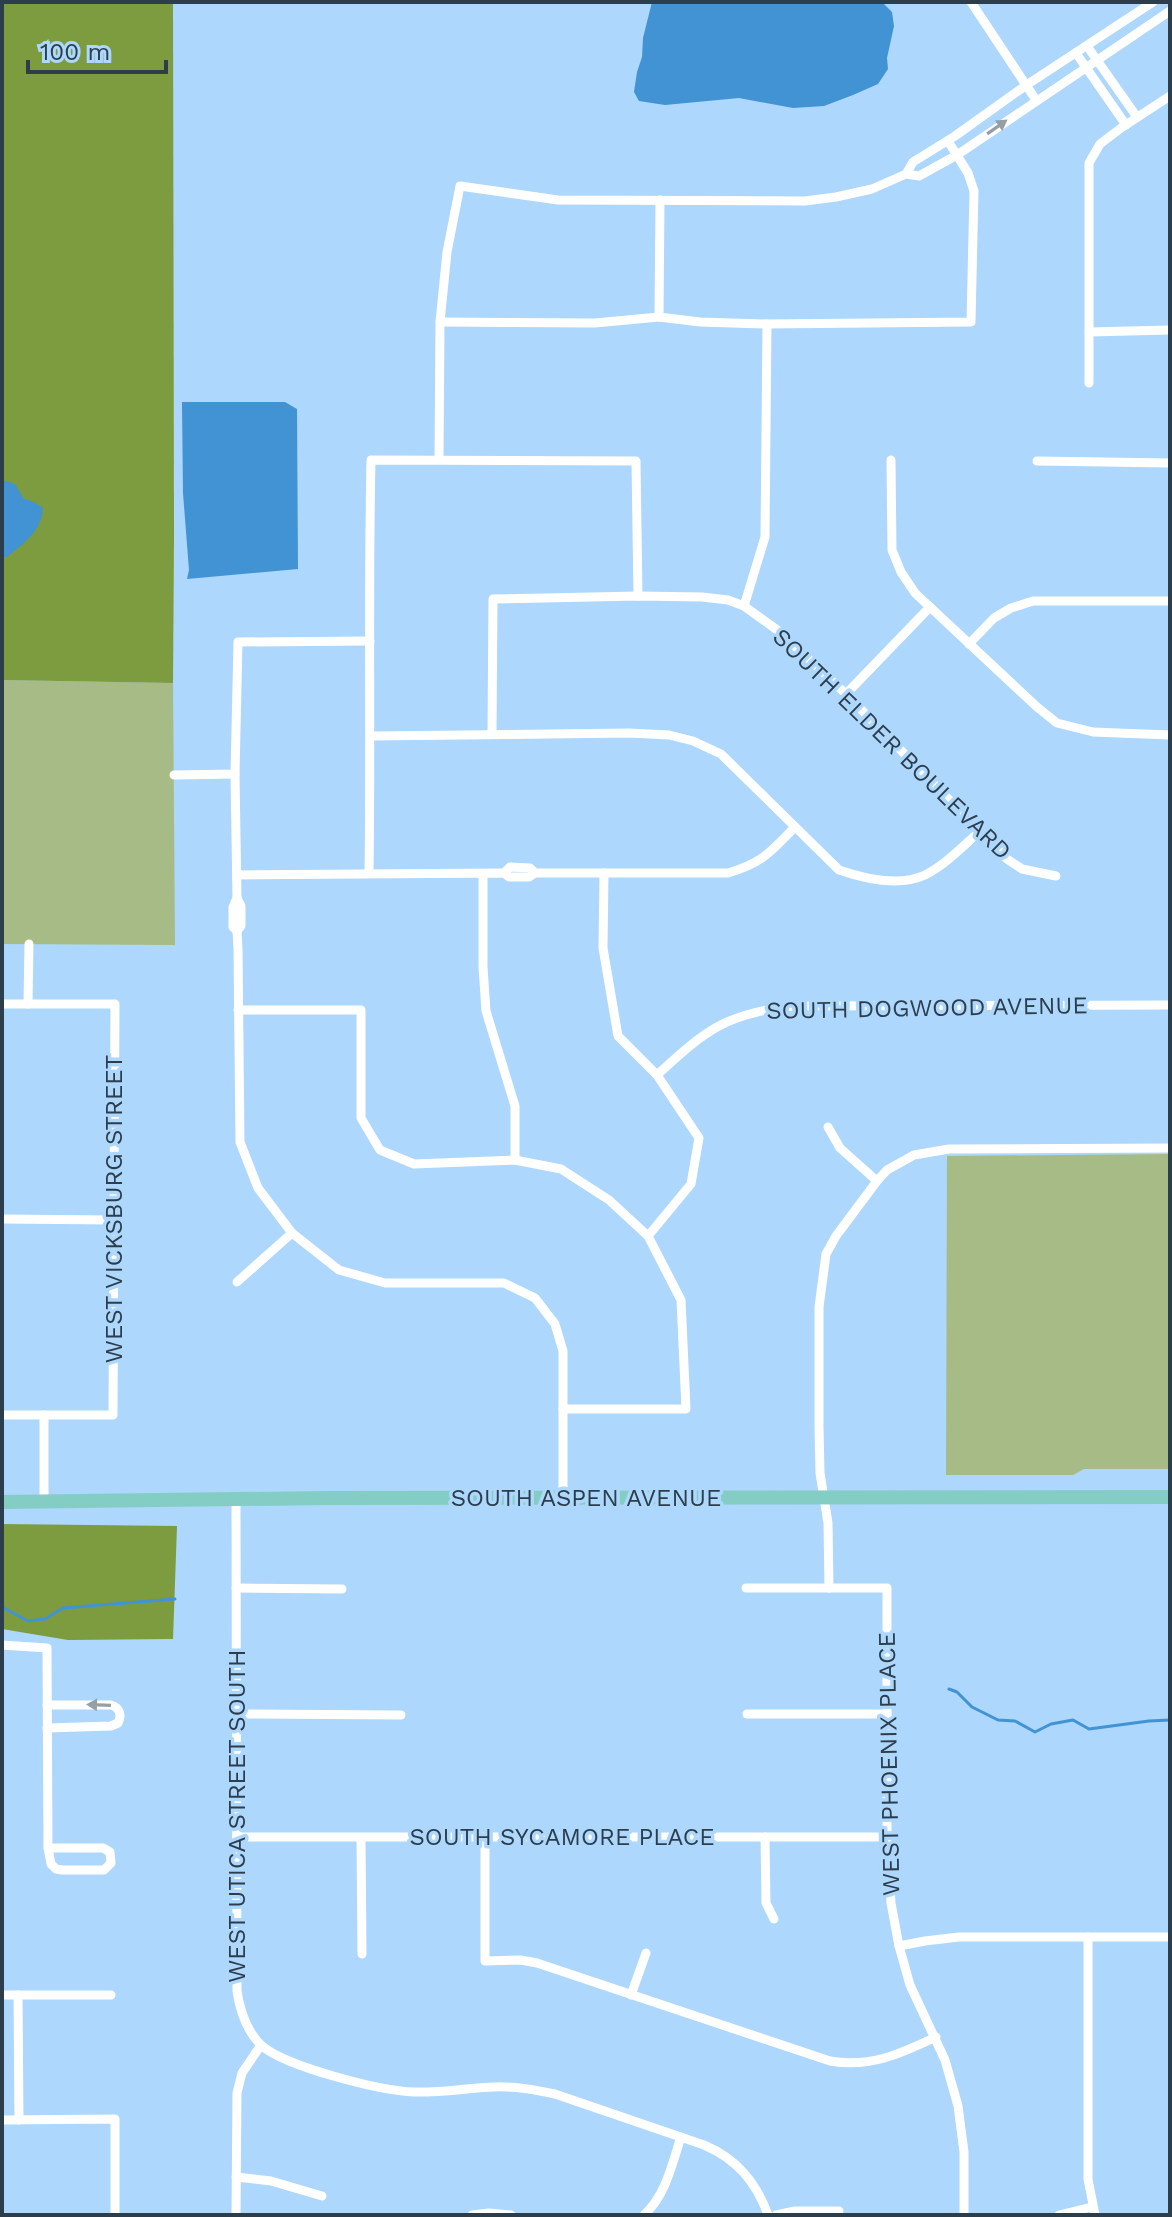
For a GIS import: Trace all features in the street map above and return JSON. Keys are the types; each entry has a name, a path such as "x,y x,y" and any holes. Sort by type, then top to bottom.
{"main road":[{"name":"SOUTH ASPEN AVENUE","path":"2,1502 1170,1497"}],"street":[{"path":"971,2 1036,100"},
{"path":"906,174 913,162 1153,2"},
{"path":"439,459 440,322 447,252 460,186 558,200 805,201 872,189 906,174 919,176 957,155 1170,11"},
{"path":"1087,46 1137,117"},
{"path":"1076,53 1126,125"},
{"path":"1106,97 1117,90"},
{"path":"1089,383 1089,163 1100,144 1170,96"},
{"path":"440,322 595,323 659,317 767,324 971,322 974,191 968,173 948,141"},
{"path":"659,317 660,200"},
{"path":"744,606 765,537 767,324"},
{"path":"1089,332 1170,330"},
{"path":"369,873 371,460 636,461 638,596"},
{"path":"891,460 892,550 915,593 1057,723 1093,732 1170,735"},
{"path":"1037,461 1170,463"},
{"name":"SOUTH ELDER BOULEVARD","path":"492,733 493,599 638,596 728,600 744,606 780,632 846,694 1007,859 1022,869 1056,876"},
{"path":"969,644 994,618 1033,601 1170,601"},
{"path":"846,694 930,607"},
{"path":"370,641 238,642 235,774 237,898 241,906 241,926 237,931 240,1142 258,1188 292,1233 339,1270 385,1283 504,1283 535,1298 555,1324 563,1351 563,1498"},
{"path":"371,736 629,733 669,735 693,741 721,754 839,870 863,878 897,880 923,876 979,832"},
{"path":"174,775 235,774"},
{"path":"237,875 504,873 509,877 529,877 535,873 728,873 761,861 795,827"},
{"path":"604,873 603,948 618,1036 657,1075 699,1138 691,1184 648,1236"},
{"path":"483,874 486,1011 515,1106 515,1160"},
{"path":"2,1004 28,1004 29,944"},
{"name":"WEST VICKSBURG STREET","path":"28,1004 115,1004 113,1415 44,1415"},
{"name":"SOUTH DOGWOOD AVENUE","path":"657,1075 695,1040 712,1029 731,1019 770,1008 1170,1005"},
{"path":"238,1010 361,1010 361,1118 380,1150 414,1164 515,1160 561,1169 609,1200 648,1236 681,1300 686,1409 563,1409"},
{"path":"828,1127 840,1148 877,1181"},
{"path":"746,1588 829,1588 828,1523 820,1473 819,1307 826,1256 836,1236 877,1181 901,1161 914,1155 949,1149 1170,1148"},
{"path":"2,1219 114,1220"},
{"path":"237,1282 292,1233"},
{"path":"2,1415 44,1415 44,1502"},
{"name":"WEST UTICA STREET SOUTH","path":"236,1500 237,1991 242,2015 261,2045"},
{"path":"236,1588 342,1589"},
{"name":"WEST PHOENIX PLACE","path":"829,1588 887,1588 889,1886 899,1946 910,1985 936,2037 953,2083 962,2128 964,2215"},
{"path":"2,1645 47,1648 48,1848 51,1864 59,1870 103,1870 112,1860 103,1848 48,1848"},
{"path":"47,1705 111,1705 118,1709 120,1716 117,1723 110,1727 47,1728"},
{"path":"237,1714 401,1715"},
{"path":"747,1714 887,1714"},
{"name":"SOUTH SYCAMORE PLACE","path":"237,1837 887,1837"},
{"path":"485,1837 485,1961 537,1963 817,2058 839,2062 863,2063 889,2058 936,2037"},
{"path":"765,1837 766,1903 774,1919"},
{"path":"361,1838 362,1954"},
{"path":"899,1946 959,1937 1170,1937"},
{"path":"1059,2215 1094,2211 1088,2179 1088,1937"},
{"path":"631,1995 646,1953"},
{"path":"2,1995 111,1995"},
{"path":"18,1995 19,2120"},
{"path":"236,2215 236,2104 239,2083 248,2062 261,2045 290,2061 390,2090 433,2092 497,2087 555,2094 715,2149 751,2179 768,2215"},
{"path":"2,2120 115,2119 115,2215"},
{"path":"644,2215 664,2188 681,2137"},
{"path":"236,2177 271,2181 322,2196"},
{"path":"776,2215 795,2211 839,2211"},
{"path":"472,2215 511,2215"}],"green space":[{"path":"2,2 173,2 173,683 2,680"},
{"path":"2,680 173,683 175,945 2,944"},
{"path":"1170,1154 1170,1469 1084,1469 1073,1475 946,1475 947,1156"},
{"path":"2,1524 177,1526 173,1639 68,1640 2,1629"}],"water":[{"path":"652,2 882,2 892,12 894,26 887,58 888,69 878,84 824,106 793,108 739,98 665,105 639,101 634,92"},
{"path":"182,402 285,402 297,409 298,569 187,579"},
{"path":"2,480 15,484 24,499 43,508 35,530 7,557 2,557"}],"waterway":[{"path":"2,1607 28,1621 45,1619 63,1608 175,1599"},
{"path":"949,1689 957,1692 972,1707 998,1720 1015,1721 1035,1732 1051,1724 1073,1720 1089,1729 1170,1720"}]}
